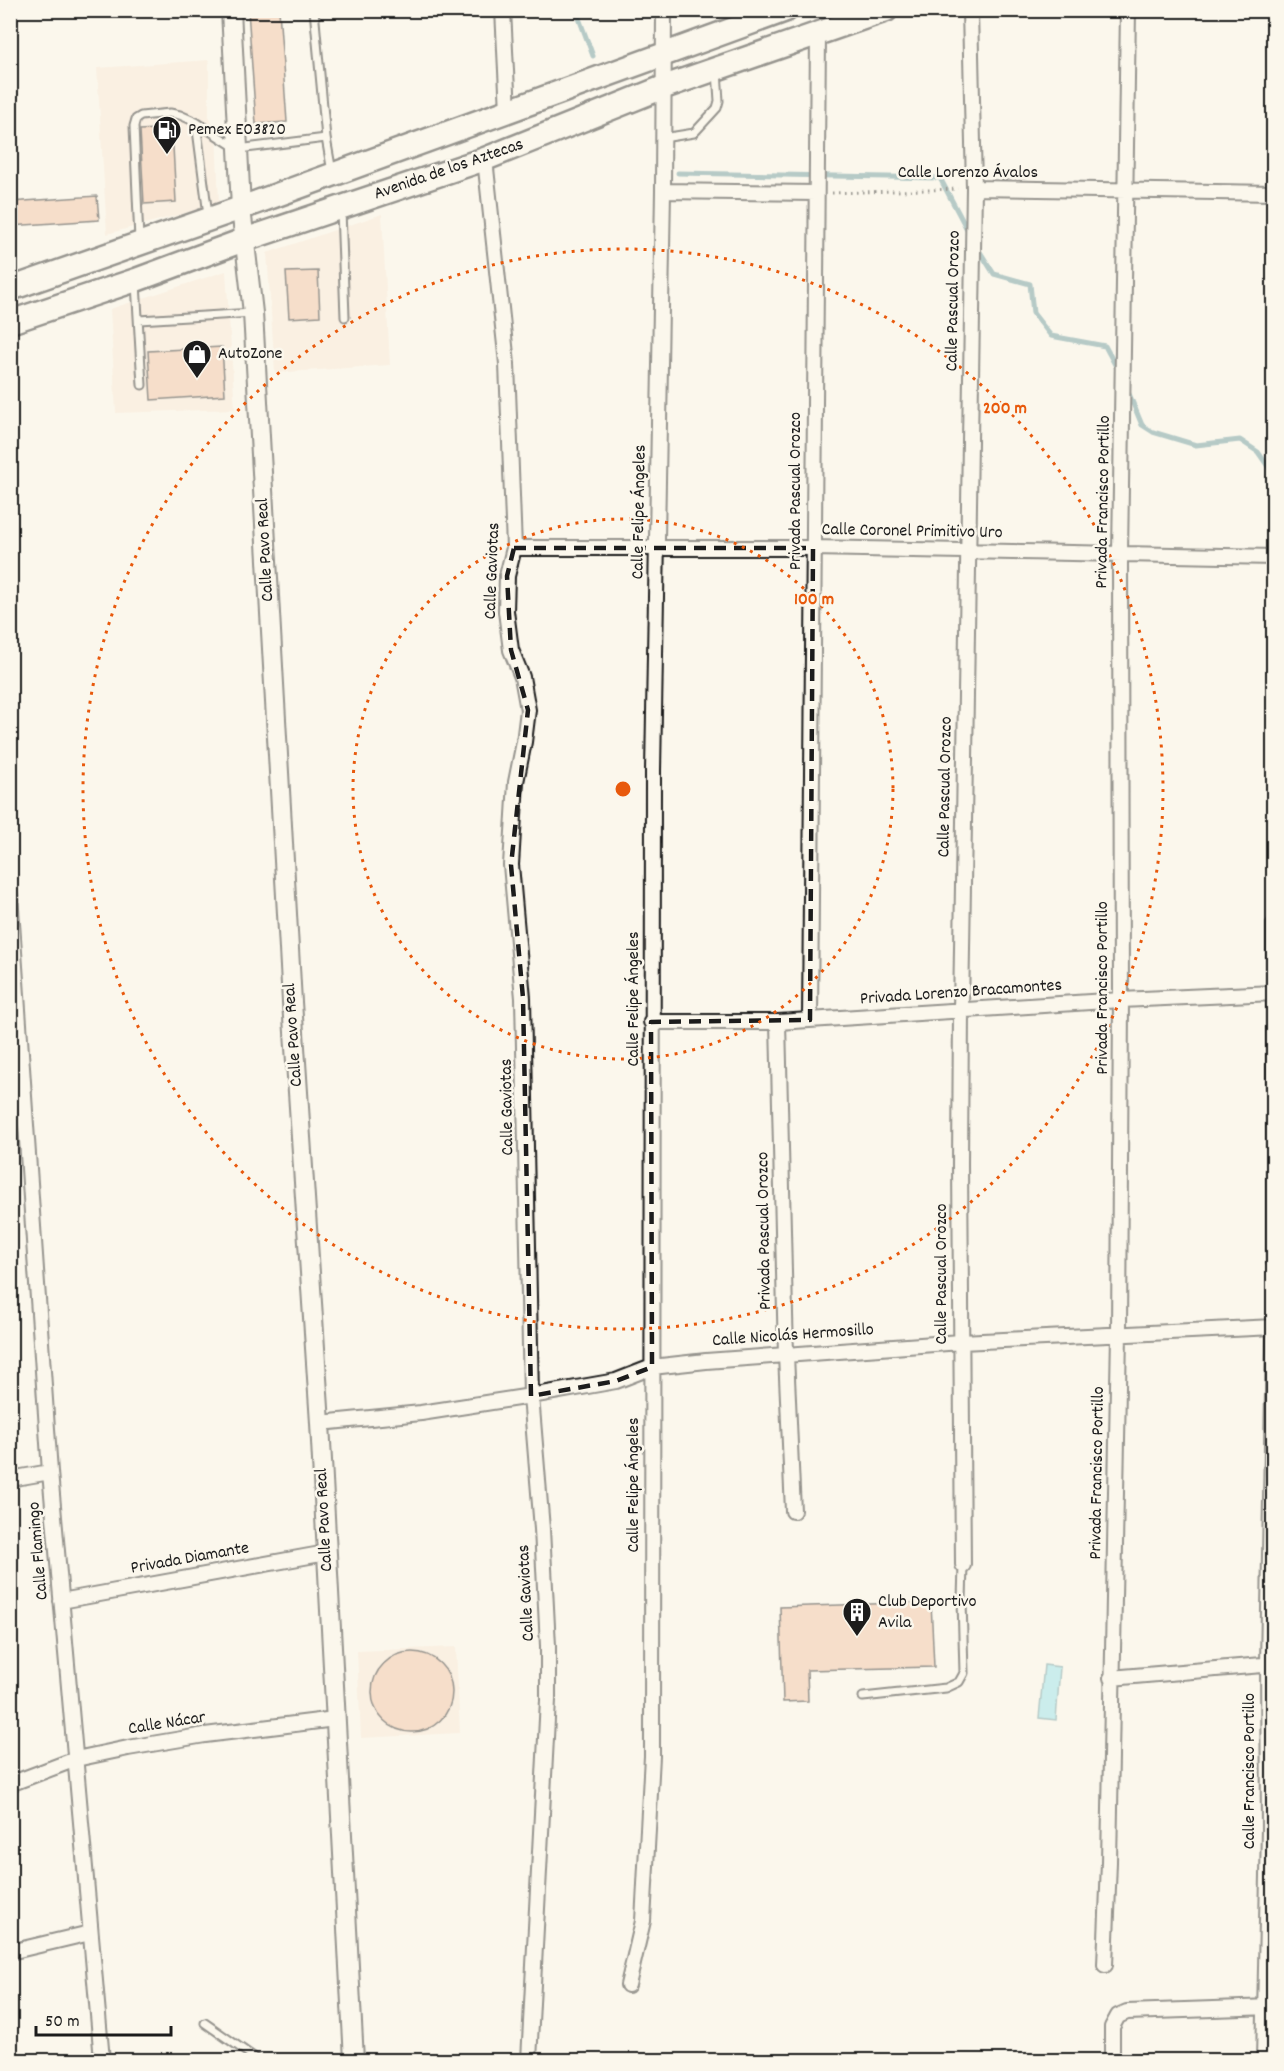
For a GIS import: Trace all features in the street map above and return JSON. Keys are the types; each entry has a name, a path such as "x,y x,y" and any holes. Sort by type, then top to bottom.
{"main road":[{"name":"Avenida de los Aztecas","path":"10,289 241,208 786,10"},
{"name":"Avenida de los Aztecas","path":"10,322 485,159 664,87 886,10"}],"street":[{"name":"Calle Pavo Real","path":"231,10 241,208 253,313 291,990 320,1423 354,2061"},
{"path":"502,10 508,111"},
{"name":"Calle Felipe Ángeles","path":"628,1985 644,1921 648,1869 653,1660 652,783 663,191 664,10"},
{"name":"Calle Pascual Orozco","path":"963,1565 961,1012 974,188 970,10"},
{"name":"Privada Francisco Portillo","path":"1105,1965 1119,1334 1120,554 1128,10"},
{"name":"Privada Pascual Orozco","path":"810,1020 818,34"},
{"name":"Calle Gaviotas","path":"485,159 507,364 514,548 507,576 506,611 511,650 522,678 528,710 516,782 511,866 523,998 531,1396 545,1578 548,1700 530,2061"},
{"name":"Calle Lorenzo Ávalos","path":"974,188 1274,193"},
{"path":"663,191 816,193"},
{"name":"Calle Coronel Primitivo Uro","path":"514,548 813,548 1274,557"},
{"name":"Calle Flamingo","path":"10,894 50,1472 102,2061"},
{"path":"1274,924 1274,1262"},
{"name":"Privada Lorenzo Bracamontes","path":"651,1022 778,1022 1121,1000 1273,993"},
{"name":"Privada Pascual Orozco","path":"778,1022 786,1355 793,1511"},
{"name":"Calle Nicolás Hermosillo","path":"320,1423 421,1413 531,1396 616,1381 652,1367 706,1361 961,1342 1274,1327"},
{"name":"Calle Francisco Portillo","path":"1264,2061 1269,2007 1274,1337"},
{"path":"10,1479 50,1472"},
{"name":"Privada Diamante","path":"61,1601 326,1553"},
{"path":"1111,1678 1271,1664"},
{"name":"Calle Nácar","path":"10,1784 76,1759 205,1735 335,1719"},
{"path":"10,1952 90,1933"},
{"path":"1112,2061 1112,2027 1118,2016 1127,2012 1269,2007"}],"lane":[{"path":"314,10 326,138 332,175"},
{"path":"663,138 694,133 717,108 719,101 717,69"},
{"path":"139,242 134,126 136,119 141,116 170,113 180,115 196,122 238,149 326,138"},
{"path":"196,122 209,219"},
{"path":"341,207 345,317"},
{"path":"135,280 142,385"},
{"path":"139,320 253,313"},
{"path":"863,1697 946,1688 959,1682 964,1673 963,1565"},
{"path":"205,2023 258,2061"}],"path":[{"name":"Calle Lorenzo Ávalos","path":"816,193 974,188"}],"highlighted area":[{"path":"514,548 813,548 810,1020 651,1022 652,1367 616,1381 531,1396 523,998 511,865 528,710 511,650 507,576"}],"shaded area":[{"path":"209,60 209,116 216,130 219,204 107,234 97,68"},
{"path":"382,214 390,365 275,373 267,253"},
{"path":"226,271 235,409 116,413 110,309"},
{"path":"456,1647 460,1733 361,1738 357,1651"}],"water":[{"path":"1044,1665 1060,1667 1056,1720 1039,1718"}],"building":[{"path":"248,10 279,10 287,122 256,124"},
{"path":"172,128 176,202 144,204 140,130"},
{"path":"97,196 99,220 10,226 10,202"},
{"path":"318,271 320,316 289,318 286,272"},
{"path":"222,347 225,395 151,400 148,351"},
{"name":"Club Deportivo Avila","path":"931,1602 934,1667 807,1670 808,1701 783,1702 780,1607"},
{"path":"404,1652 420,1652 441,1663 452,1684 452,1700 441,1721 420,1732 404,1732 390,1726 378,1714 372,1700 372,1684 378,1670 390,1658"}],"waterway":[{"path":"576,10 593,56"},
{"path":"678,173 940,178 969,233"},
{"path":"977,247 994,274 1030,284 1033,313 1051,336 1105,346 1119,372"},
{"path":"1127,389 1142,425 1153,432 1196,445 1240,440 1258,452 1274,475"}],"place":[{"name":"Pemex E03820","path":"167,156"},
{"name":"AutoZone","path":"197,380"},
{"name":"Club Deportivo Avila","path":"857,1638"}]}
